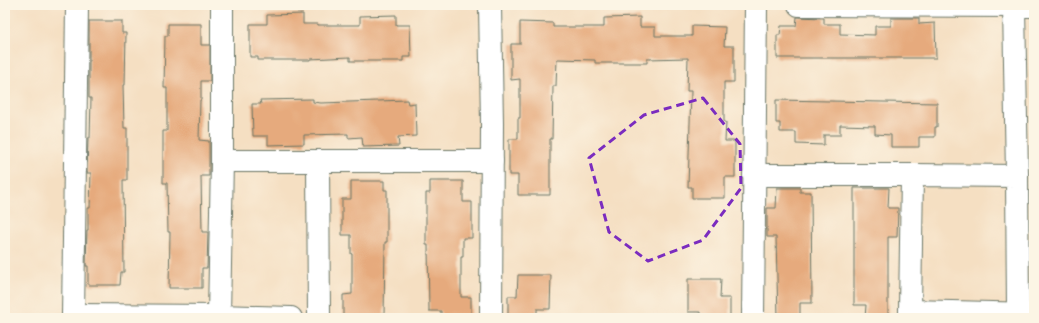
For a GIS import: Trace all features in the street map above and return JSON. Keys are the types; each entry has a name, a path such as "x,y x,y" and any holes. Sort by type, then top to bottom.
{"street":[{"path":"77,5 73,316 219,316 291,318"},
{"path":"219,316 222,162 222,5"},
{"path":"490,5 492,161 491,318"},
{"path":"753,318 756,5"},
{"path":"799,5 1024,6 1017,176 1026,314 910,315 912,175"},
{"path":"318,161 319,318"},
{"path":"222,162 492,161"},
{"path":"754,176 1017,176"}],"highlighted area":[{"path":"703,98 740,144 741,188 703,240 648,261 609,232 589,158 644,115"}],"building":[{"path":"303,14 303,24 318,25 360,25 360,16 396,15 396,25 410,25 411,57 403,57 403,61 350,61 350,57 310,60 258,60 258,57 250,57 250,24 267,24 267,15"},
{"path":"640,17 640,27 655,27 655,36 692,36 692,26 725,27 724,46 734,46 734,82 724,82 724,122 726,122 725,141 735,141 735,177 725,177 725,198 692,198 692,187 688,187 691,91 687,91 688,58 647,59 647,63 595,63 595,60 557,59 556,86 553,86 552,139 550,139 550,195 518,195 518,175 509,175 509,139 518,139 518,118 520,118 520,79 511,80 511,44 520,44 520,22 553,23 553,27 604,27 604,18"},
{"path":"797,17 824,18 824,24 840,24 840,34 875,35 875,26 891,26 891,18 919,18 919,24 935,23 936,58 777,58 777,35 780,35 781,26 796,26"},
{"path":"89,21 122,21 122,33 126,33 125,85 123,85 124,128 127,128 127,180 123,180 124,272 121,272 120,285 88,285 88,266 86,266 91,173 87,173 91,98 89,98"},
{"path":"168,24 201,24 201,45 210,45 210,81 201,81 200,100 199,140 209,141 209,176 201,176 202,232 208,232 207,268 202,268 202,288 169,288 170,232 168,232 167,183 163,183 163,131 167,131 167,88 164,88 165,36 168,36"},
{"path":"313,99 313,102 321,103 407,100 408,104 415,103 416,136 398,137 399,146 363,147 362,137 348,138 348,134 304,135 304,144 268,145 268,136 253,136 252,104 261,104 260,100"},
{"path":"776,100 937,103 937,127 935,127 935,137 919,137 919,147 891,147 891,135 875,134 875,126 840,125 840,135 824,135 824,145 796,144 796,132 780,132 780,123 776,123"},
{"path":"351,181 384,181 384,190 387,190 387,242 385,242 384,318 343,318 343,295 352,294 352,254 351,235 342,235 342,199 351,199"},
{"path":"430,181 463,181 463,202 472,202 472,238 463,238 463,257 461,257 461,297 471,297 471,318 441,318 441,311 429,311 428,245 426,245 426,193 430,193"},
{"path":"777,188 800,188 800,192 811,192 812,303 800,303 800,318 778,318 776,237 767,237 767,208 776,208"},
{"path":"854,188 889,188 888,208 898,208 897,237 888,237 888,318 865,318 866,305 854,305"},
{"path":"518,275 551,275 550,309 537,309 537,318 508,318 508,296 517,296"},
{"path":"688,279 721,279 720,298 730,298 730,318 700,318 700,312 688,312"}]}
